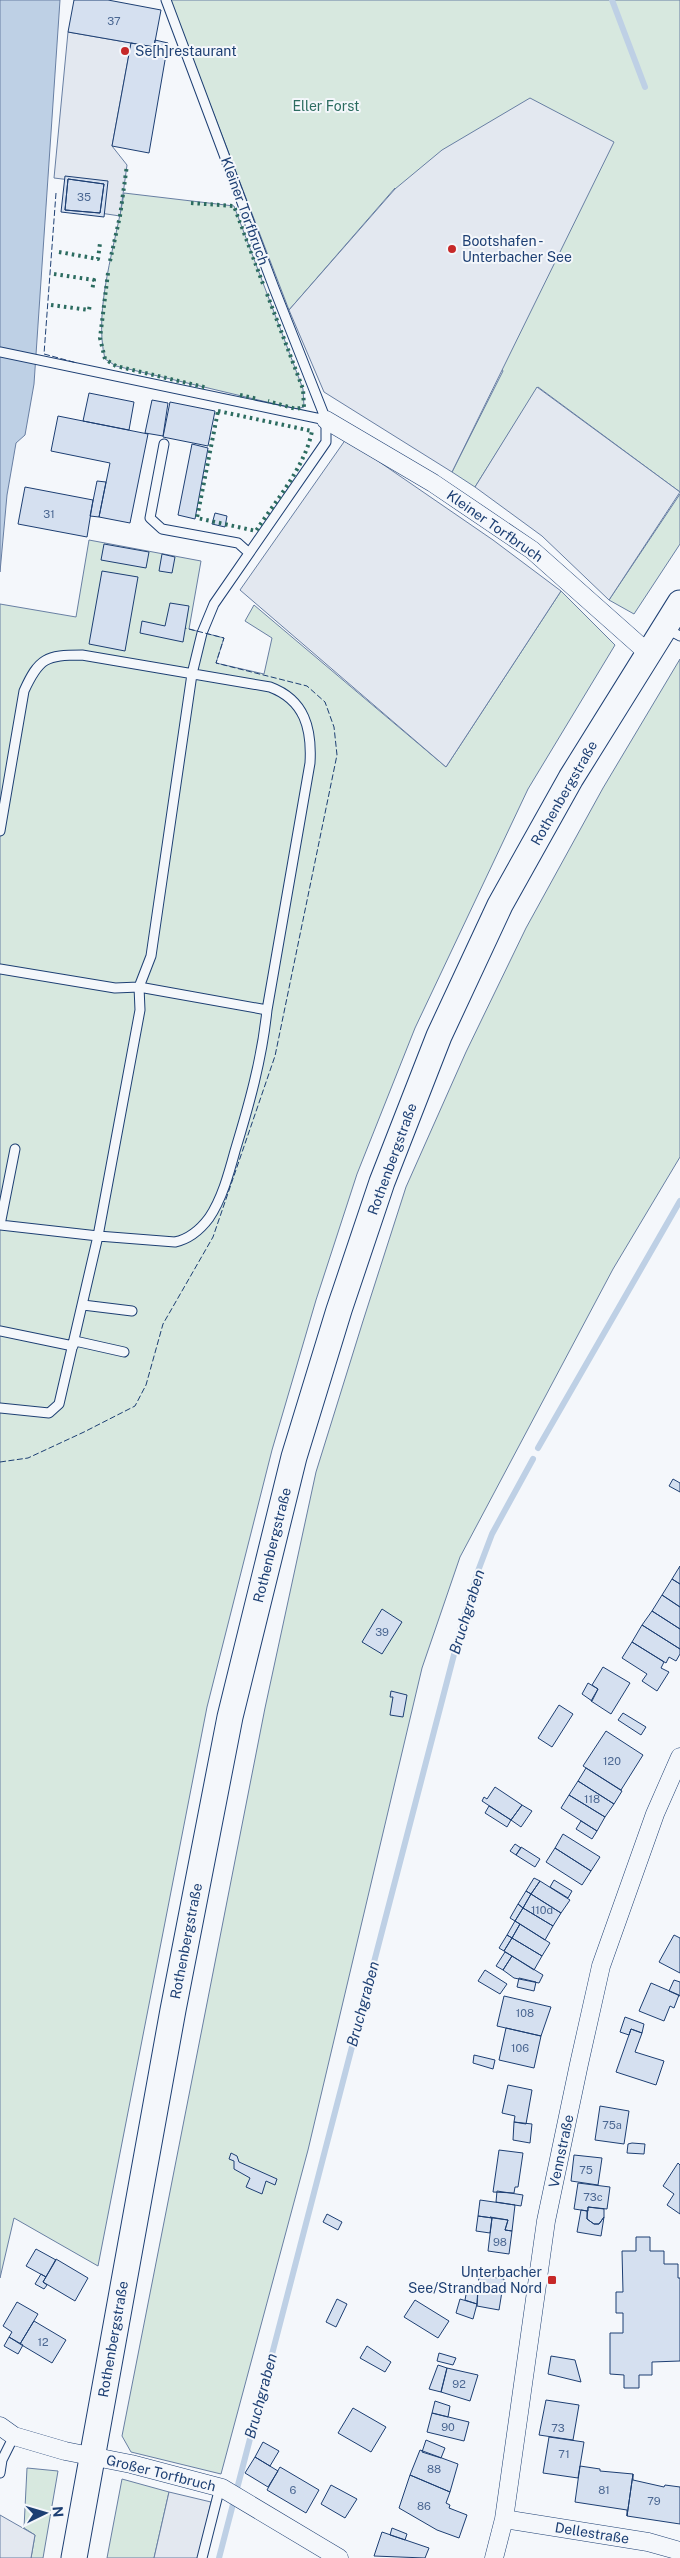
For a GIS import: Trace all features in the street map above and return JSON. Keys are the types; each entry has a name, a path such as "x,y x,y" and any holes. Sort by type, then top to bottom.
{"main road":[{"name":"Rothenbergstraße","path":"74,2558 173,2010 230,1717 294,1457 339,1310 382,1182 418,1090 440,1036 496,914 571,778 648,653 672,632 680,603"}],"street":[{"name":"Kleiner Torfbruch","path":"326,420 433,483 532,550 648,653"},
{"name":"Vennstraße","path":"494,2558 504,2519 546,2221 578,2064 601,1966 655,1814 680,1758"},
{"name":"Großer Torfbruch","path":"7,2431 65,2451 131,2464 220,2487 339,2558"},
{"name":"Dellestraße","path":"504,2519 648,2542 680,2551"}],"lane":[{"name":"Kleiner Torfbruch","path":"139,987 151,956 192,674 202,633 214,604 248,552 326,442 326,420 166,0"},
{"path":"0,352 326,420"},
{"path":"164,444 150,518 162,529 238,543 248,552"},
{"path":"0,831 24,691 32,673 44,661 55,655 82,655 270,687 281,691 304,713 312,743 310,763 267,1010 263,1046 226,1182 209,1218 195,1233 184,1240 176,1242 98,1236 0,1225 15,1150"},
{"path":"0,969 115,988 139,987 267,1010"},
{"path":"0,1408 49,1413 59,1404 98,1236 140,1010 139,987"},
{"path":"83,1305 132,1311"},
{"path":"0,1331 124,1352"},
{"path":"0,2473 7,2431"},
{"path":"202,2558 220,2487"}],"green space":[{"name":"Eller Forst","path":"170,0 680,0 680,492 538,387 475,487 452,472 503,371 395,188 289,310"},
{"path":"124,193 234,206 303,389 304,407 296,409 116,366 105,359 102,340 104,298"},
{"path":"680,494 680,544 634,614 609,600"},
{"path":"89,540 201,561 189,629 224,638 216,663 264,674 272,638 245,621 254,605 446,767 561,591 615,645 528,789 415,1028 357,1174 316,1300 272,1450 207,1707 98,2266 14,2218 0,2278 0,604 76,617"},
{"path":"680,659 680,1157 613,1269 460,1557 422,1668 308,2150 221,2474 131,2452 122,2436 265,1708 316,1472 406,1187 466,1052 526,928 603,788"},
{"path":"27,2468 58,2471 43,2558 31,2558 35,2535 24,2528"},
{"path":"122,2479 169,2492 154,2558 107,2558"}],"shaded area":[{"path":"68,32 131,43 112,146 127,165 120,216 100,213 104,184 54,178"},
{"name":"Bootshafen - Unterbacher See","path":"530,98 614,142 452,472 324,392 289,310 395,189 442,150"},
{"path":"537,387 680,492 609,600 542,536 475,487"},
{"path":"346,439 493,540 561,591 446,767 240,590"},
{"path":"169,2492 211,2502 199,2558 154,2558"},
{"path":"0,2515 35,2535 31,2558 0,2558"}],"water":[{"path":"0,0 60,0 34,384 25,435 16,443 7,495 0,572"}],"building":[{"path":"74,0 108,0 161,10 154,47 68,32"},
{"path":"155,40 168,43 149,153 112,146 131,43 154,47"},
{"path":"65,176 108,181 104,217 61,212","holes":["68,179 104,184 100,213 65,210"]},
{"path":"68,179 104,184 100,213 65,210"},
{"path":"89,393 134,402 129,430 83,421"},
{"path":"152,400 168,403 163,436 145,433"},
{"path":"170,402 215,411 208,446 163,437"},
{"path":"58,416 148,434 130,523 99,517 110,463 51,451"},
{"path":"192,444 208,448 195,519 178,515"},
{"path":"97,481 106,482 99,517 90,516"},
{"path":"25,487 93,500 87,537 18,524"},
{"path":"215,513 227,516 225,527 212,524"},
{"path":"104,544 149,552 146,568 101,560"},
{"path":"162,554 175,557 172,573 159,571"},
{"path":"102,571 138,577 125,651 89,644"},
{"path":"170,603 189,606 183,642 140,633 142,621 165,626"},
{"path":"673,1479 680,1483 680,1492 669,1486"},
{"path":"680,1566 680,1584 672,1579"},
{"path":"672,1579 680,1584 680,1607 662,1595"},
{"path":"662,1595 680,1607 680,1629 652,1611"},
{"path":"382,1609 402,1622 382,1654 362,1642"},
{"path":"652,1611 680,1629 680,1649 642,1625"},
{"path":"642,1625 680,1649 680,1654 676,1661 669,1657 666,1663 632,1642"},
{"path":"632,1642 664,1662 661,1668 669,1672 657,1691 642,1681 647,1674 622,1658"},
{"path":"603,1667 630,1683 611,1714 591,1701 598,1689 592,1685"},
{"path":"588,1683 598,1689 592,1701 582,1694"},
{"path":"391,1691 407,1695 403,1717 390,1715 393,1697 390,1697"},
{"path":"559,1705 573,1714 552,1747 538,1738"},
{"path":"623,1713 646,1727 641,1735 618,1720"},
{"path":"606,1731 643,1755 621,1790 583,1766"},
{"path":"586,1768 622,1791 614,1804 578,1781"},
{"path":"578,1781 614,1804 605,1817 569,1795"},
{"path":"495,1787 522,1805 511,1820 482,1801 484,1797 487,1799"},
{"path":"569,1795 605,1817 597,1831 561,1808"},
{"path":"522,1805 532,1811 521,1827 511,1820"},
{"path":"489,1806 511,1820 507,1827 485,1813"},
{"path":"581,1821 597,1831 592,1839 576,1829"},
{"path":"563,1834 600,1857 591,1871 555,1848"},
{"path":"515,1844 521,1848 516,1855 510,1851"},
{"path":"521,1847 540,1859 535,1867 516,1855"},
{"path":"555,1848 591,1871 582,1885 546,1862"},
{"path":"534,1878 540,1881 531,1894 526,1891"},
{"path":"554,1880 572,1891 568,1898 550,1887"},
{"path":"540,1881 570,1900 561,1913 531,1894"},
{"path":"526,1891 531,1894 523,1908 518,1904"},
{"path":"531,1894 561,1913 553,1926 523,1908"},
{"path":"518,1904 523,1908 515,1921 510,1918"},
{"path":"523,1908 553,1926 545,1940 515,1921"},
{"path":"515,1921 520,1924 512,1938 507,1935"},
{"path":"520,1924 550,1943 542,1956 512,1938"},
{"path":"507,1935 512,1938 504,1951 499,1948"},
{"path":"674,1935 680,1938 680,1973 659,1962"},
{"path":"512,1938 542,1956 534,1970 504,1951"},
{"path":"505,1952 512,1956 503,1970 496,1966"},
{"path":"512,1956 543,1975 539,1983 514,1978 503,1970"},
{"path":"485,1970 507,1984 500,1994 478,1981"},
{"path":"519,1978 536,1982 534,1991 517,1987"},
{"path":"674,1980 680,1982 680,1996 669,1991"},
{"path":"651,1983 679,1995 674,2008 670,2006 664,2021 639,2011"},
{"path":"504,1996 551,2007 541,2036 497,2026"},
{"path":"625,2017 644,2024 642,2033 631,2029 629,2035 620,2032"},
{"path":"506,2028 541,2036 534,2068 499,2060"},
{"path":"631,2029 642,2033 635,2052 664,2061 656,2085 616,2072"},
{"path":"474,2055 495,2060 493,2069 473,2063"},
{"path":"508,2085 532,2090 526,2124 514,2122 515,2116 502,2113"},
{"path":"600,2106 629,2111 624,2144 595,2140"},
{"path":"514,2122 532,2124 530,2143 513,2140"},
{"path":"628,2144 645,2144 644,2154 627,2153"},
{"path":"499,2150 523,2153 518,2187 515,2187 514,2193 493,2192"},
{"path":"231,2153 237,2156 239,2162 277,2179 275,2185 266,2181 262,2194 246,2187 250,2178 234,2169 234,2161 229,2159"},
{"path":"574,2155 602,2158 598,2185 571,2181"},
{"path":"678,2163 680,2165 680,2214 667,2205 674,2194 663,2186"},
{"path":"578,2183 610,2187 607,2209 588,2207 588,2211 574,2209"},
{"path":"497,2191 523,2195 521,2206 496,2202"},
{"path":"480,2200 515,2205 512,2231 505,2230 508,2220 478,2216"},
{"path":"588,2207 604,2209 604,2217 599,2224 594,2224 587,2219"},
{"path":"581,2210 587,2211 587,2219 594,2224 599,2224 604,2217 601,2236 577,2232"},
{"path":"327,2214 342,2222 338,2230 323,2222"},
{"path":"478,2216 492,2218 490,2233 476,2231"},
{"path":"490,2217 508,2220 505,2230 512,2231 509,2254 488,2251 492,2218"},
{"path":"636,2237 650,2237 650,2251 664,2251 664,2264 678,2264 678,2278 680,2278 680,2361 652,2362 652,2375 639,2375 639,2388 624,2388 624,2375 610,2374 610,2333 623,2333 623,2313 616,2313 616,2292 623,2292 622,2251 636,2251"},
{"path":"36,2249 56,2260 46,2277 26,2266"},
{"path":"56,2259 88,2278 75,2301 43,2282"},
{"path":"41,2274 46,2277 43,2282 47,2285 44,2289 35,2284"},
{"path":"479,2275 504,2279 499,2310 477,2306"},
{"path":"468,2284 478,2285 477,2304 465,2300"},
{"path":"337,2299 347,2304 336,2327 326,2322"},
{"path":"460,2299 477,2304 473,2319 456,2313"},
{"path":"415,2300 449,2321 438,2338 404,2317"},
{"path":"17,2302 38,2314 20,2344 9,2337 12,2332 3,2326"},
{"path":"34,2321 66,2340 52,2363 20,2344"},
{"path":"9,2337 23,2345 18,2354 4,2346"},
{"path":"367,2346 391,2362 385,2372 360,2358"},
{"path":"439,2353 456,2358 453,2365 437,2361"},
{"path":"551,2356 575,2360 581,2382 548,2374"},
{"path":"438,2365 447,2368 441,2392 429,2389"},
{"path":"447,2368 478,2375 470,2401 441,2392"},
{"path":"546,2400 579,2405 573,2440 539,2435"},
{"path":"435,2401 450,2406 448,2417 432,2413"},
{"path":"353,2408 386,2427 371,2452 338,2433"},
{"path":"432,2413 469,2422 464,2441 427,2432"},
{"path":"549,2437 584,2442 578,2478 543,2473"},
{"path":"426,2440 445,2448 441,2458 422,2452"},
{"path":"263,2442 279,2451 270,2466 255,2457"},
{"path":"420,2450 458,2464 450,2492 410,2475"},
{"path":"255,2457 278,2471 268,2487 245,2473"},
{"path":"580,2466 600,2469 600,2471 633,2474 627,2516 627,2510 575,2502"},
{"path":"280,2467 319,2490 306,2513 267,2490"},
{"path":"633,2474 633,2480 664,2487 665,2485 680,2487 680,2524 627,2516"},
{"path":"410,2475 450,2492 446,2503 450,2505 449,2508 467,2515 459,2538 437,2530 399,2508"},
{"path":"331,2485 357,2499 345,2518 321,2504"},
{"path":"392,2528 407,2534 405,2540 390,2535"},
{"path":"382,2532 429,2548 425,2558 374,2556"}],"waterway":[{"path":"612,0 645,87"},
{"name":"Bruchgraben","path":"538,1448 680,1201"},
{"name":"Bruchgraben","path":"219,2558 463,1620 492,1534 533,1459"}],"hedge":[{"path":"110,261 120,216 127,165"},
{"path":"191,203 234,206 263,284"},
{"path":"59,252 98,259 100,243"},
{"path":"108,273 100,338 105,359 116,366 208,388"},
{"path":"54,274 94,280 92,291"},
{"path":"267,294 303,389 304,407 296,409 268,401"},
{"path":"51,305 89,310 90,304"},
{"path":"240,395 258,399"},
{"path":"218,411 312,431 303,457 296,470 256,531 197,518 218,411"}],"fence":[{"path":"56,193 44,354 77,363"},
{"path":"0,1462 28,1458 135,1406 146,1385 163,1324 213,1237 275,1056 337,755 334,727 325,702 307,686 216,663 224,638 185,628"}],"place":[{"name":"Se[h]restaurant","path":"125,51"},
{"name":"Bootshafen - Unterbacher See","path":"452,249"},
{"name":"Unterbacher See/Strandbad Nord","path":"552,2280"}]}
